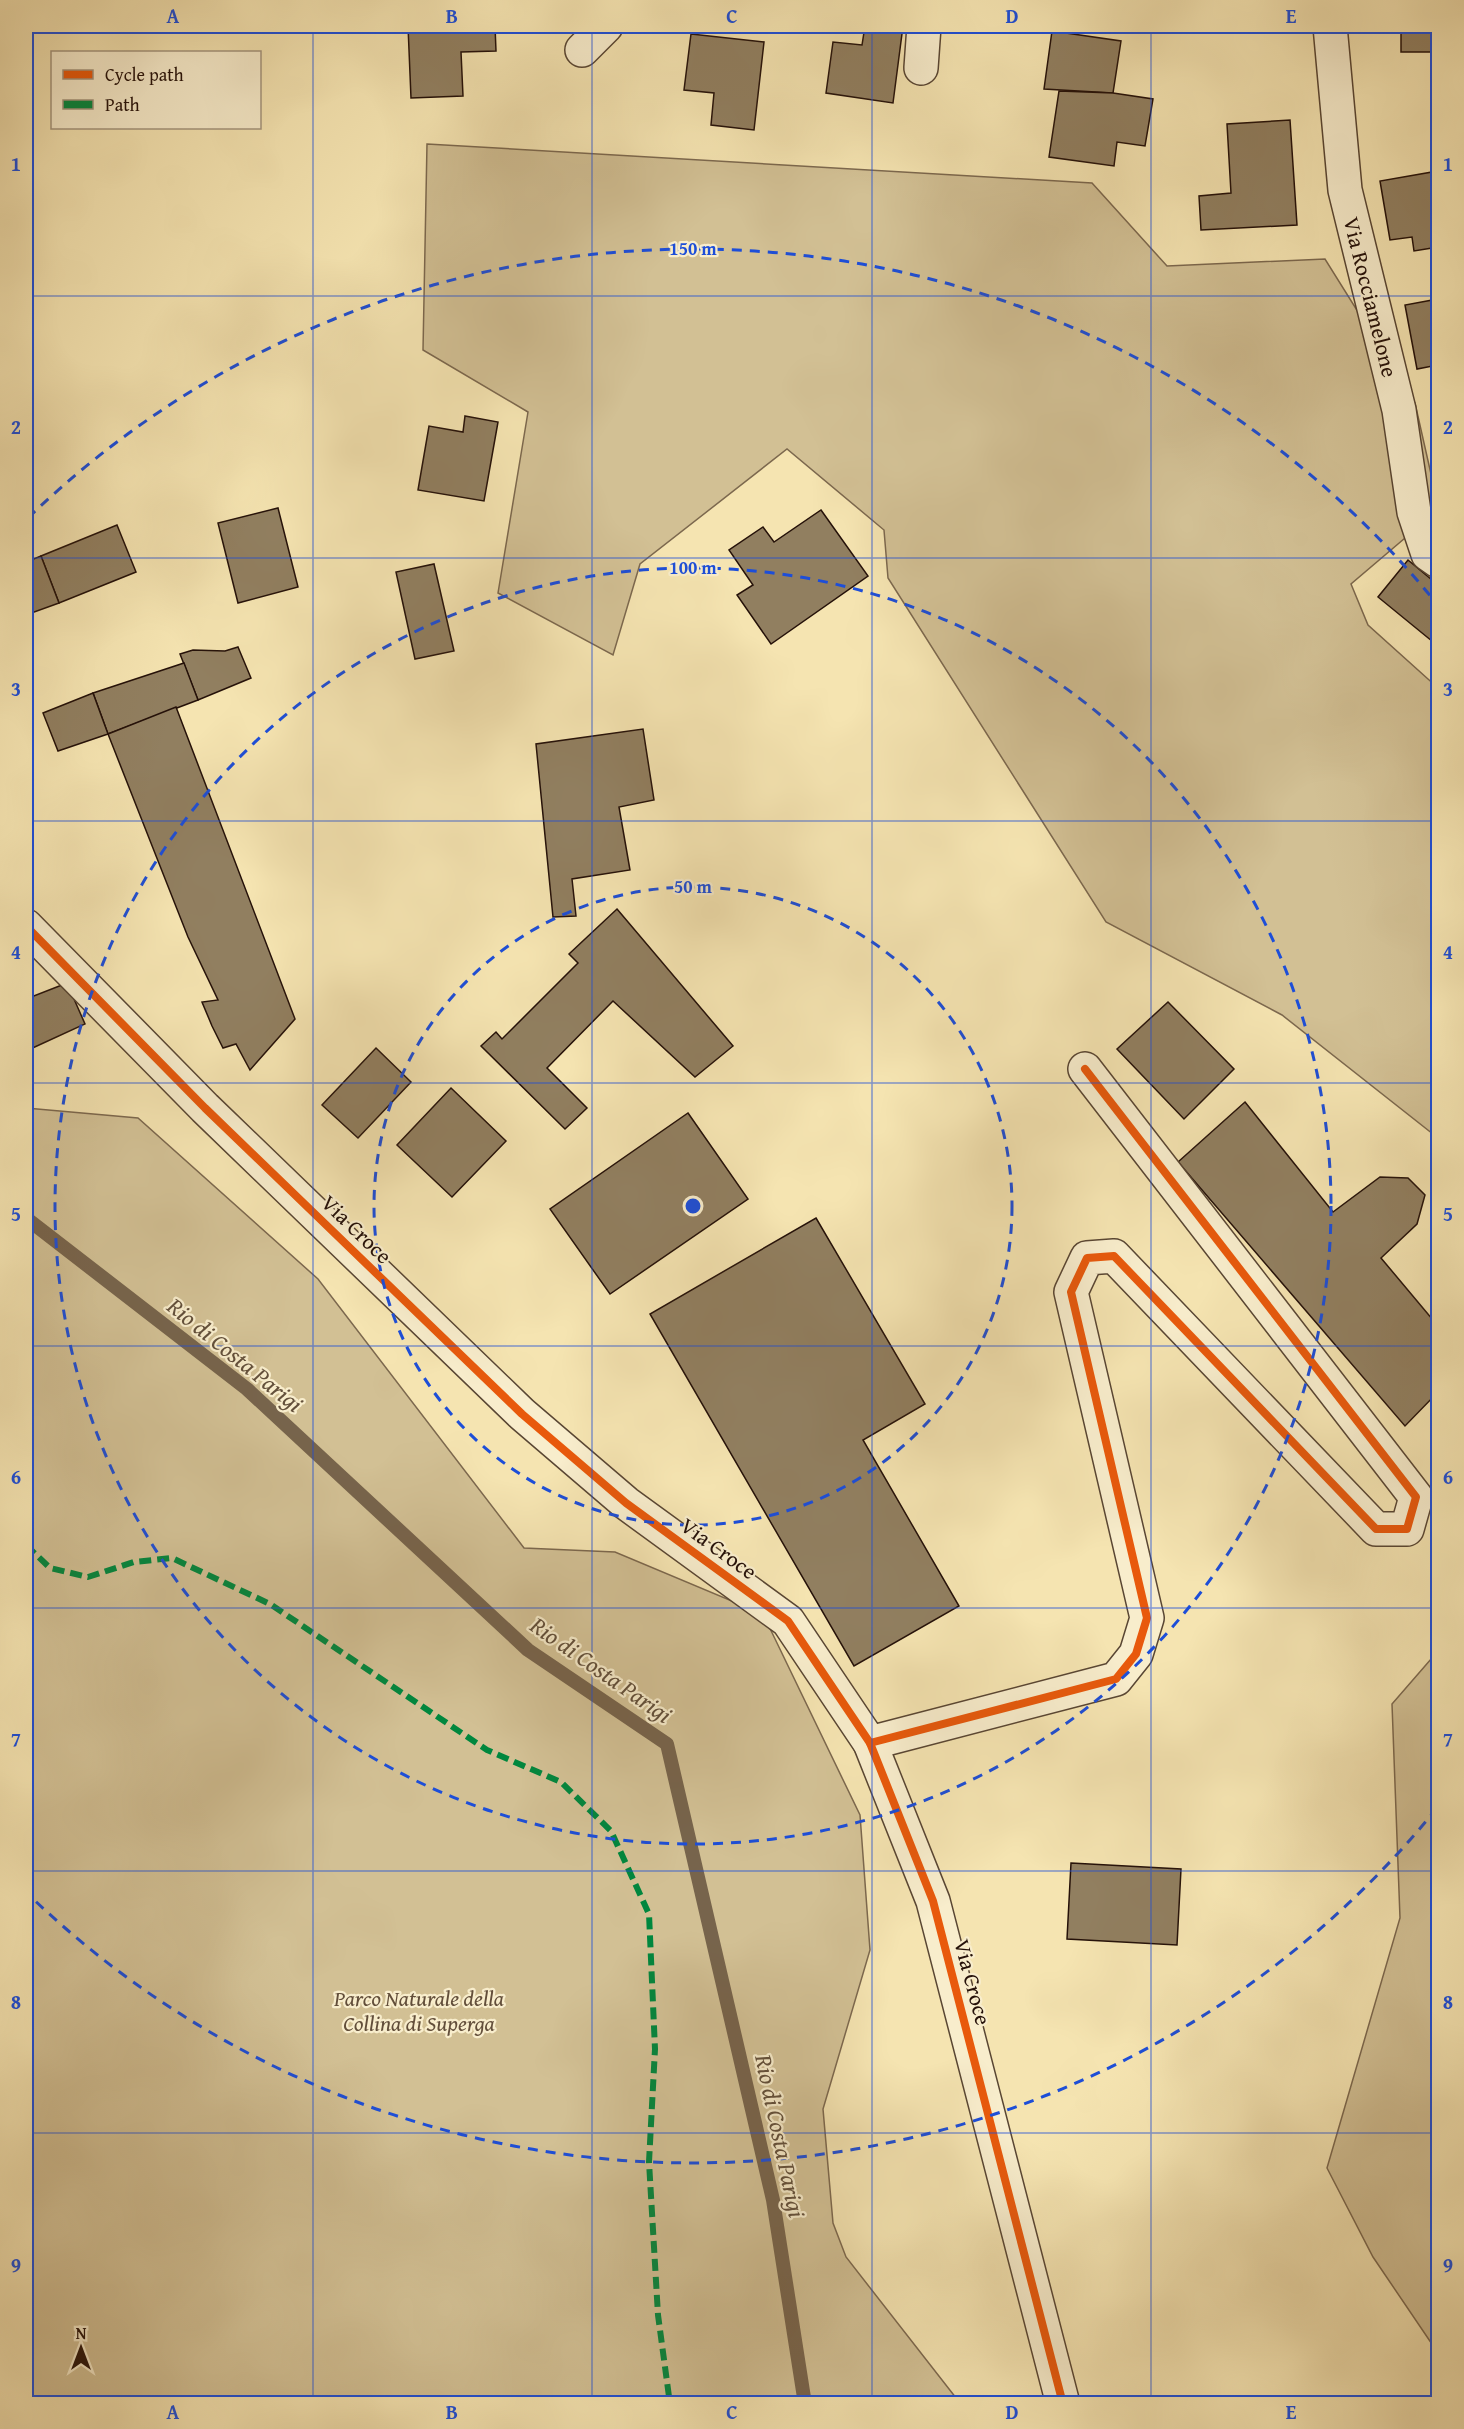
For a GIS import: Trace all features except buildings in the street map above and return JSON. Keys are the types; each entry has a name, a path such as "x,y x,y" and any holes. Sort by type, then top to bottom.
{"street":[{"path":"582,50 606,26"},
{"path":"921,68 924,26"},
{"name":"Via Rocciamelone","path":"1330,26 1345,190 1399,410 1414,512 1428,554 1438,561"},
{"name":"Via Croce","path":"26,926 205,1108 522,1414 626,1503 788,1621 870,1743 933,1901 1063,2403"},
{"path":"870,1743 1116,1679 1136,1654 1147,1618 1071,1292 1087,1258 1114,1256 1376,1529 1407,1529 1416,1497 1085,1069"}],"green space":[{"path":"427,144 1092,183 1167,266 1325,259 1415,403 1438,505 1438,510 1351,584 1368,625 1438,688 1438,1138 1282,1015 1106,922 888,578 884,530 787,449 640,564 613,655 498,593 528,412 423,350"},
{"name":"Parco Naturale della Collina di Superga","path":"26,1108 138,1118 318,1279 524,1548 615,1552 763,1614 860,1815 870,1950 823,2109 833,2223 846,2257 960,2403 26,2403"},
{"path":"1438,1651 1438,2353 1373,2257 1327,2168 1400,1918 1392,1704"}],"waterway":[{"name":"Rio di Costa Parigi","path":"26,1218 247,1389 528,1650 667,1744 773,2200 805,2404"}],"marked path":[{"path":"26,1545 50,1568 88,1577 134,1562 172,1558 270,1604 487,1750 561,1782 611,1831 649,1914 655,2049 649,2162 658,2315 670,2404"}],"cycle path":[{"path":"26,926 205,1108 522,1414 626,1503 788,1621 870,1743 933,1901 1063,2404"},
{"path":"870,1743 1116,1679 1136,1654 1147,1618 1071,1292 1087,1258 1114,1256 1376,1529 1407,1529 1416,1497 1085,1069"}]}
